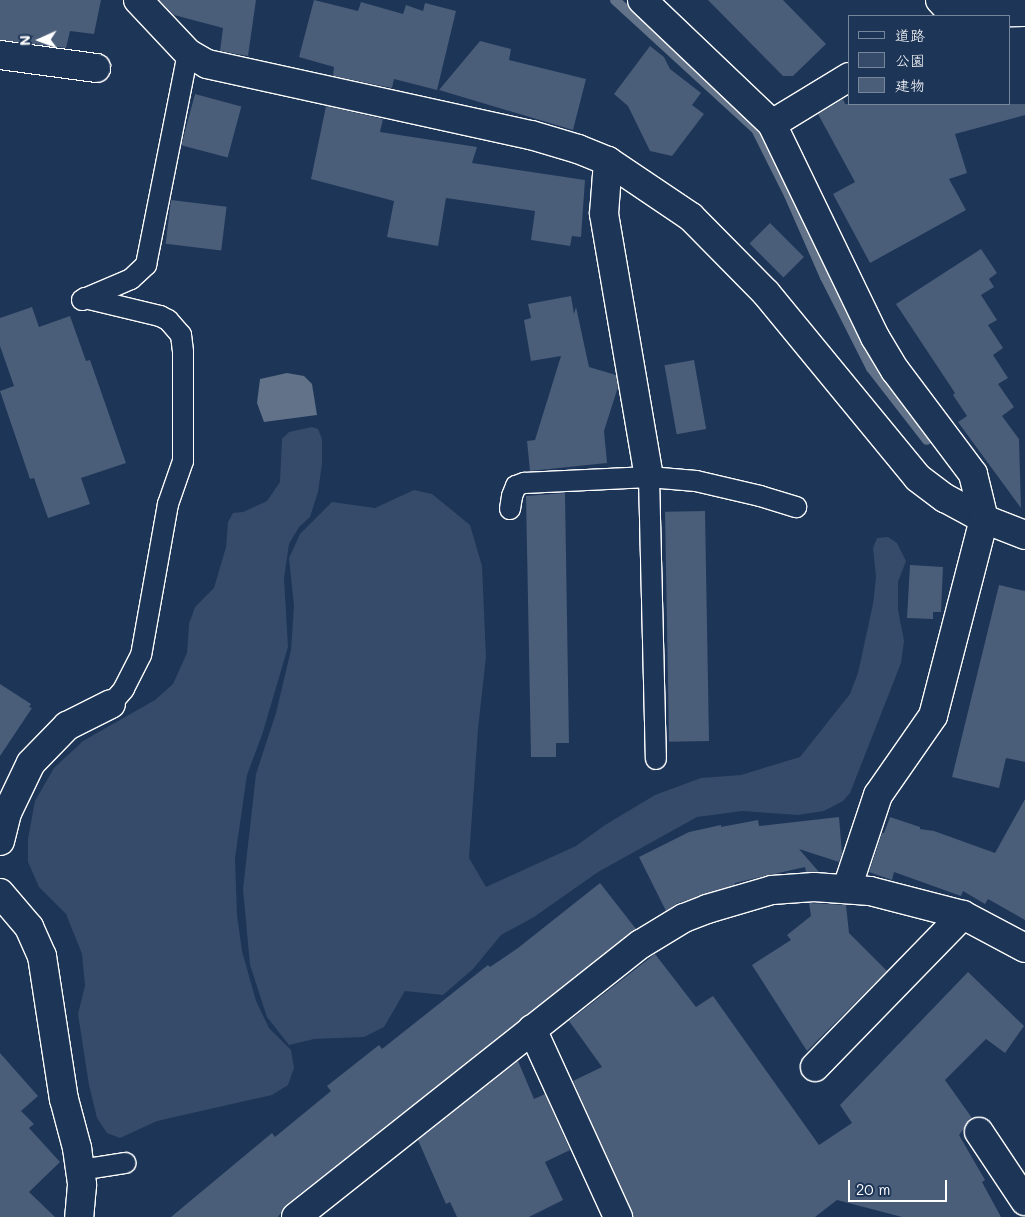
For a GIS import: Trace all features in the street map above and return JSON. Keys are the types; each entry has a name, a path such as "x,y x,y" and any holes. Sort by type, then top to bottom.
{"street":[{"path":"138,0 188,52 207,64 531,135 578,149 608,161 691,217 766,293 918,478 945,498 984,519 1025,535"},
{"path":"642,0 712,83 772,124 875,337 895,370 973,474 984,519 933,716 878,795 847,888"},
{"path":"946,10 1025,12"},
{"path":"0,55 96,68"},
{"path":"772,124 848,78"},
{"path":"608,161 604,214 648,477"},
{"path":"0,841 8,813 31,763 67,726 111,704"},
{"path":"296,1217 641,944 684,918 772,890 847,888 870,891 963,915 1025,948"},
{"path":"0,893 28,927 42,956 62,1089 77,1148 82,1206 79,1217"},
{"path":"816,1067 963,915"},
{"path":"532,1029 618,1217"},
{"path":"979,1132 1025,1202"}],"lane":[{"path":"111,704 124,689 141,655 168,504 183,461 184,352 181,335 168,320 160,316 82,300 131,279 146,265 188,52"},
{"path":"648,477 656,758"},
{"path":"510,509 516,486 524,483 648,477 696,481 760,496 796,507"},
{"path":"80,1170 125,1163"}],"green space":[{"path":"312,427 318,429 322,439 322,464 318,492 310,517 299,527 289,544 284,578 288,647 262,735 247,775 235,858 237,915 242,951 256,1001 269,1028 291,1050 294,1068 288,1085 272,1095 157,1121 120,1138 107,1133 97,1118 89,1085 78,1014 85,986 82,954 66,914 39,887 28,862 28,839 35,801 54,768 83,741 155,700 173,684 187,653 189,624 195,607 214,588 226,547 228,522 233,513 243,512 267,501 280,482 282,439 289,432"},
{"path":"414,490 432,494 470,525 482,566 486,657 478,729 469,858 486,887 576,846 605,825 655,795 701,778 741,775 800,757 850,694 858,673 873,604 876,577 873,548 877,538 888,537 897,543 906,561 898,582 898,610 904,641 901,663 850,793 843,801 824,811 798,815 742,811 697,817 598,872 534,917 501,935 473,969 443,995 405,991 384,1027 364,1037 314,1039 289,1045 267,1017 250,965 243,889 256,774 276,713 291,650 294,606 289,558 300,534 332,502 375,508"}],"shaded area":[{"path":"287,373 304,376 312,384 317,415 264,422 257,403 260,379"}],"building":[{"path":"0,0 101,0 94,34 70,31 66,48 0,40"},
{"path":"159,0 256,0 248,56 220,51 223,28 174,15"},
{"path":"314,0 358,11 361,2 403,14 406,5 423,11 425,3 456,11 437,90 394,79 392,88 333,76 334,67 299,57"},
{"path":"708,0 783,0 826,44 793,76 783,76"},
{"path":"480,41 511,49 509,60 586,79 573,130 439,90"},
{"path":"650,46 664,57 670,69 701,93 692,105 704,114 672,156 650,151 628,106 614,94"},
{"path":"195,94 241,106 228,158 181,145"},
{"path":"843,99 845,104 848,105 1025,104 1025,115 955,134 967,173 949,179 966,210 870,263 833,194 855,182 818,114"},
{"path":"326,106 383,119 380,132 477,147 472,163 585,180 581,237 572,236 570,246 531,240 535,211 446,198 438,246 387,237 394,201 311,179"},
{"path":"171,200 227,207 221,250 166,244"},
{"path":"770,223 804,257 783,277 749,244"},
{"path":"981,249 997,273 989,279 994,287 981,295 997,320 988,325 1003,348 993,355 1008,378 998,384 1014,407 1002,416 1019,439 1021,508 958,422 967,416 953,395 955,393 896,304"},
{"path":"571,296 574,314 576,307 589,367 616,375 618,387 604,431 607,463 530,471 527,441 535,440 561,356 531,361 524,320 531,318 528,304"},
{"path":"32,307 39,327 70,316 86,361 90,360 126,463 81,478 90,504 48,518 34,478 30,479 0,391 14,386 0,346 0,318"},
{"path":"694,360 706,429 677,434 664,365"},
{"path":"565,493 569,743 556,743 556,757 531,757 526,496"},
{"path":"705,511 709,741 669,742 665,512"},
{"path":"910,565 943,567 941,612 933,612 933,619 907,618"},
{"path":"999,585 1025,591 1025,762 1006,758 999,788 952,777"},
{"path":"0,684 31,704 29,707 32,708 0,756"},
{"path":"1025,799 1025,920 988,899 985,904 963,891 961,896 894,872 892,880 869,872 882,833 884,833 890,817 920,827 920,829 934,831 995,853"},
{"path":"839,817 842,853 839,862 799,849 819,872 806,872 805,867 735,883 735,885 678,903 666,911 639,857 689,832 721,825 721,827 758,820 759,826"},
{"path":"600,883 636,929 286,1205 278,1217 171,1217 272,1133 275,1137 331,1091 327,1086 379,1045 382,1049 488,965 490,967 518,948"},
{"path":"809,903 846,905 849,933 887,971 807,1051 752,965 791,940 787,935 811,916"},
{"path":"655,954 696,1007 713,996 819,1145 852,1123 840,1105 968,972 1024,1026 1005,1053 986,1039 945,1080 972,1118 959,1135 985,1180 982,1182 1001,1217 902,1217 837,1200 815,1217 633,1217 573,1081 602,1067 569,1021"},
{"path":"0,1053 38,1096 21,1111 34,1124 29,1128 60,1162 29,1192 55,1217 0,1217"},
{"path":"518,1061 534,1099 545,1094 570,1150 545,1162 563,1200 529,1217 457,1217 450,1202 446,1204 418,1140"}],"waterway":[{"path":"615,0 756,129 789,195 825,277 871,368 927,440"}]}
